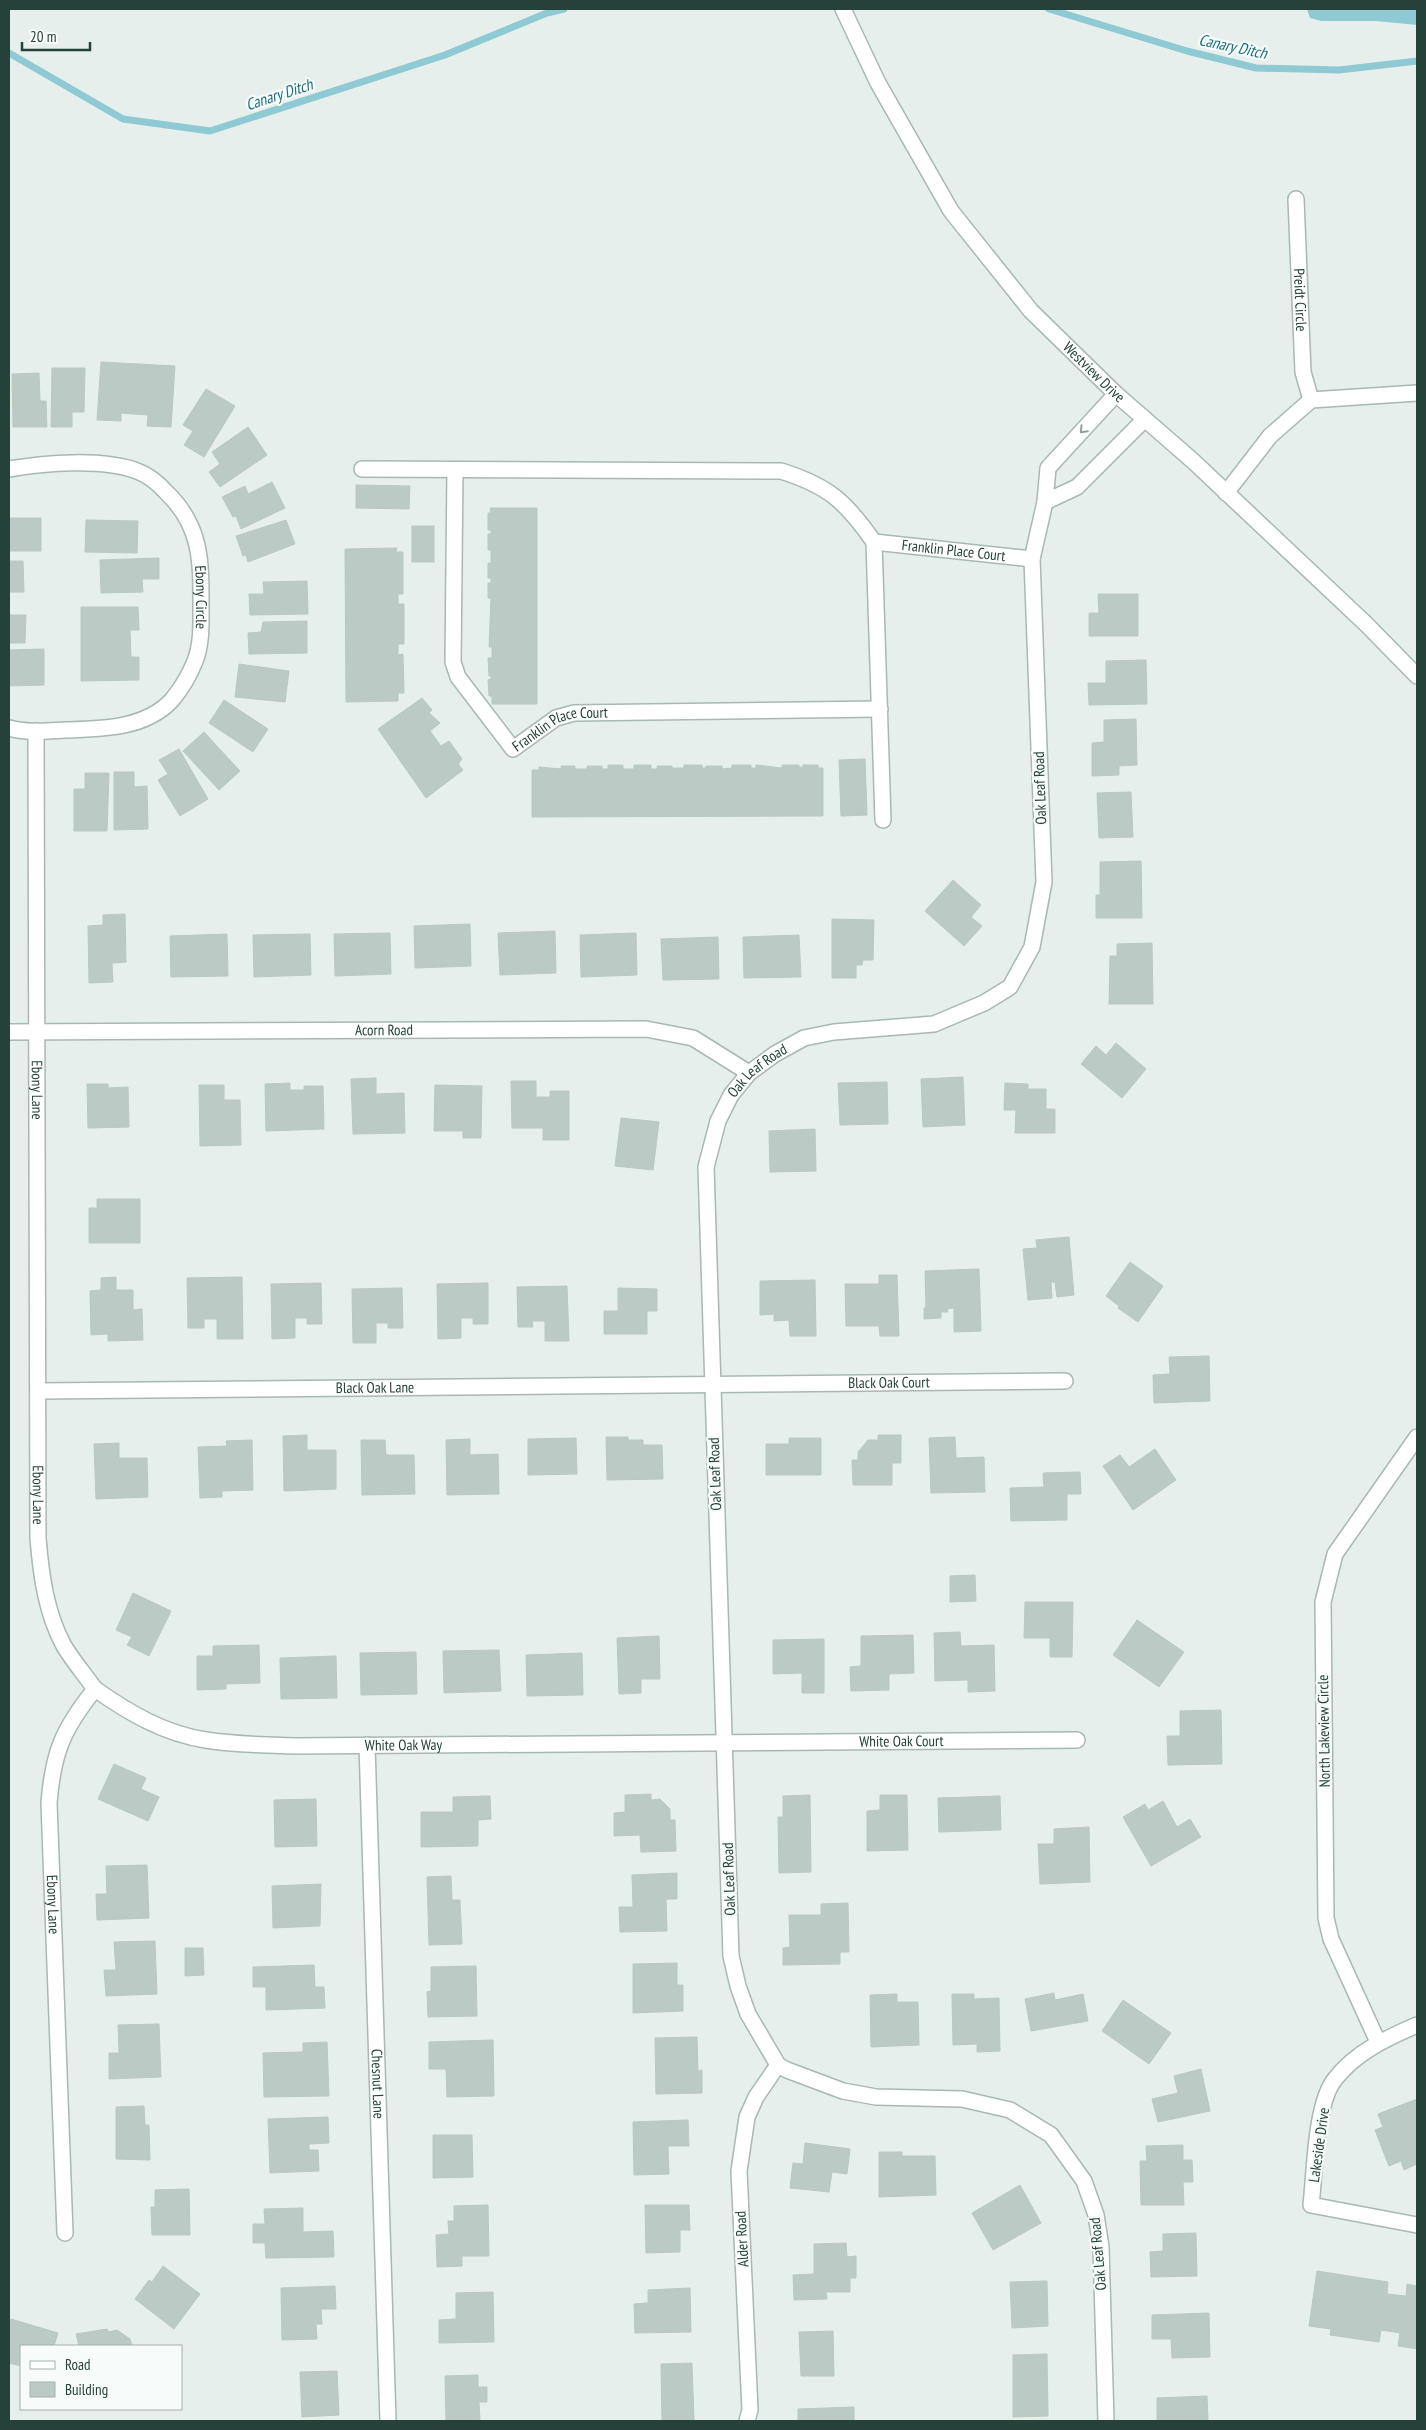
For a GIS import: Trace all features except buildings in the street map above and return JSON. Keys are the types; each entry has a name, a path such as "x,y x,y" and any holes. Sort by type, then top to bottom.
{"street":[{"name":"Westview Drive","path":"843,9 878,82 951,211 1031,311 1116,394 1226,492 1366,624 1417,676"},
{"name":"Preidt Circle","path":"1296,199 1303,372 1311,400"},
{"path":"1226,492 1270,436 1311,400 1417,393"},
{"name":"Oak Leaf Road","path":"1106,2421 1101,2247 1096,2215 1084,2181 1051,2136 1010,2110 962,2099 876,2097 843,2091 778,2065 748,2014 738,1986 731,1956 706,1167 718,1120 731,1096 749,1073 804,1038 834,1032 934,1024 984,1003 1010,987 1032,947 1044,882 1032,559 1045,502 1048,468 1116,394"},
{"path":"1045,502 1077,487 1145,419"},
{"name":"Ebony Circle","path":"9,469 103,464 138,471 158,483 176,501 189,519 198,542 201,583 199,643 196,660 171,700 152,715 130,723 107,728 36,731 9,728"},
{"path":"362,469 781,471 807,479 833,494 855,515 874,542 883,820"},
{"name":"Franklin Place Court","path":"454,470 453,662 458,677 513,748 556,718 574,712 880,709"},
{"name":"Franklin Place Court","path":"874,542 1032,559"},
{"name":"Ebony Lane","path":"36,731 38,1538 41,1578 52,1617 64,1645 95,1690 71,1721 58,1746 51,1771 49,1803 65,2232"},
{"name":"Acorn Road","path":"9,1032 646,1029 694,1038 749,1073"},
{"name":"Black Oak Court","path":"712,1386 1065,1381"},
{"name":"Black Oak Lane","path":"39,1391 712,1386"},
{"name":"North Lakeview Circle","path":"1378,2042 1331,1938 1326,1918 1323,1602 1335,1554 1417,1437"},
{"name":"White Oak Way","path":"95,1690 153,1724 204,1740 297,1746 725,1742"},
{"name":"White Oak Court","path":"725,1742 1077,1740"},
{"name":"Chesnut Lane","path":"367,1745 388,2421"},
{"name":"Lakeside Drive","path":"1417,2025 1378,2042 1334,2080 1322,2108 1311,2205 1417,2225"},
{"name":"Alder Road","path":"747,2421 750,2410 739,2172 747,2117 756,2098 778,2065"}],"water":[{"path":"1307,9 1417,9 1417,25 1376,21 1321,21 1310,18"}],"waterway":[{"name":"Canary Ditch","path":"9,53 123,119 210,131 445,55 547,13 564,9"},
{"name":"Canary Ditch","path":"1049,9 1187,51 1256,68 1339,70 1417,61"}]}
